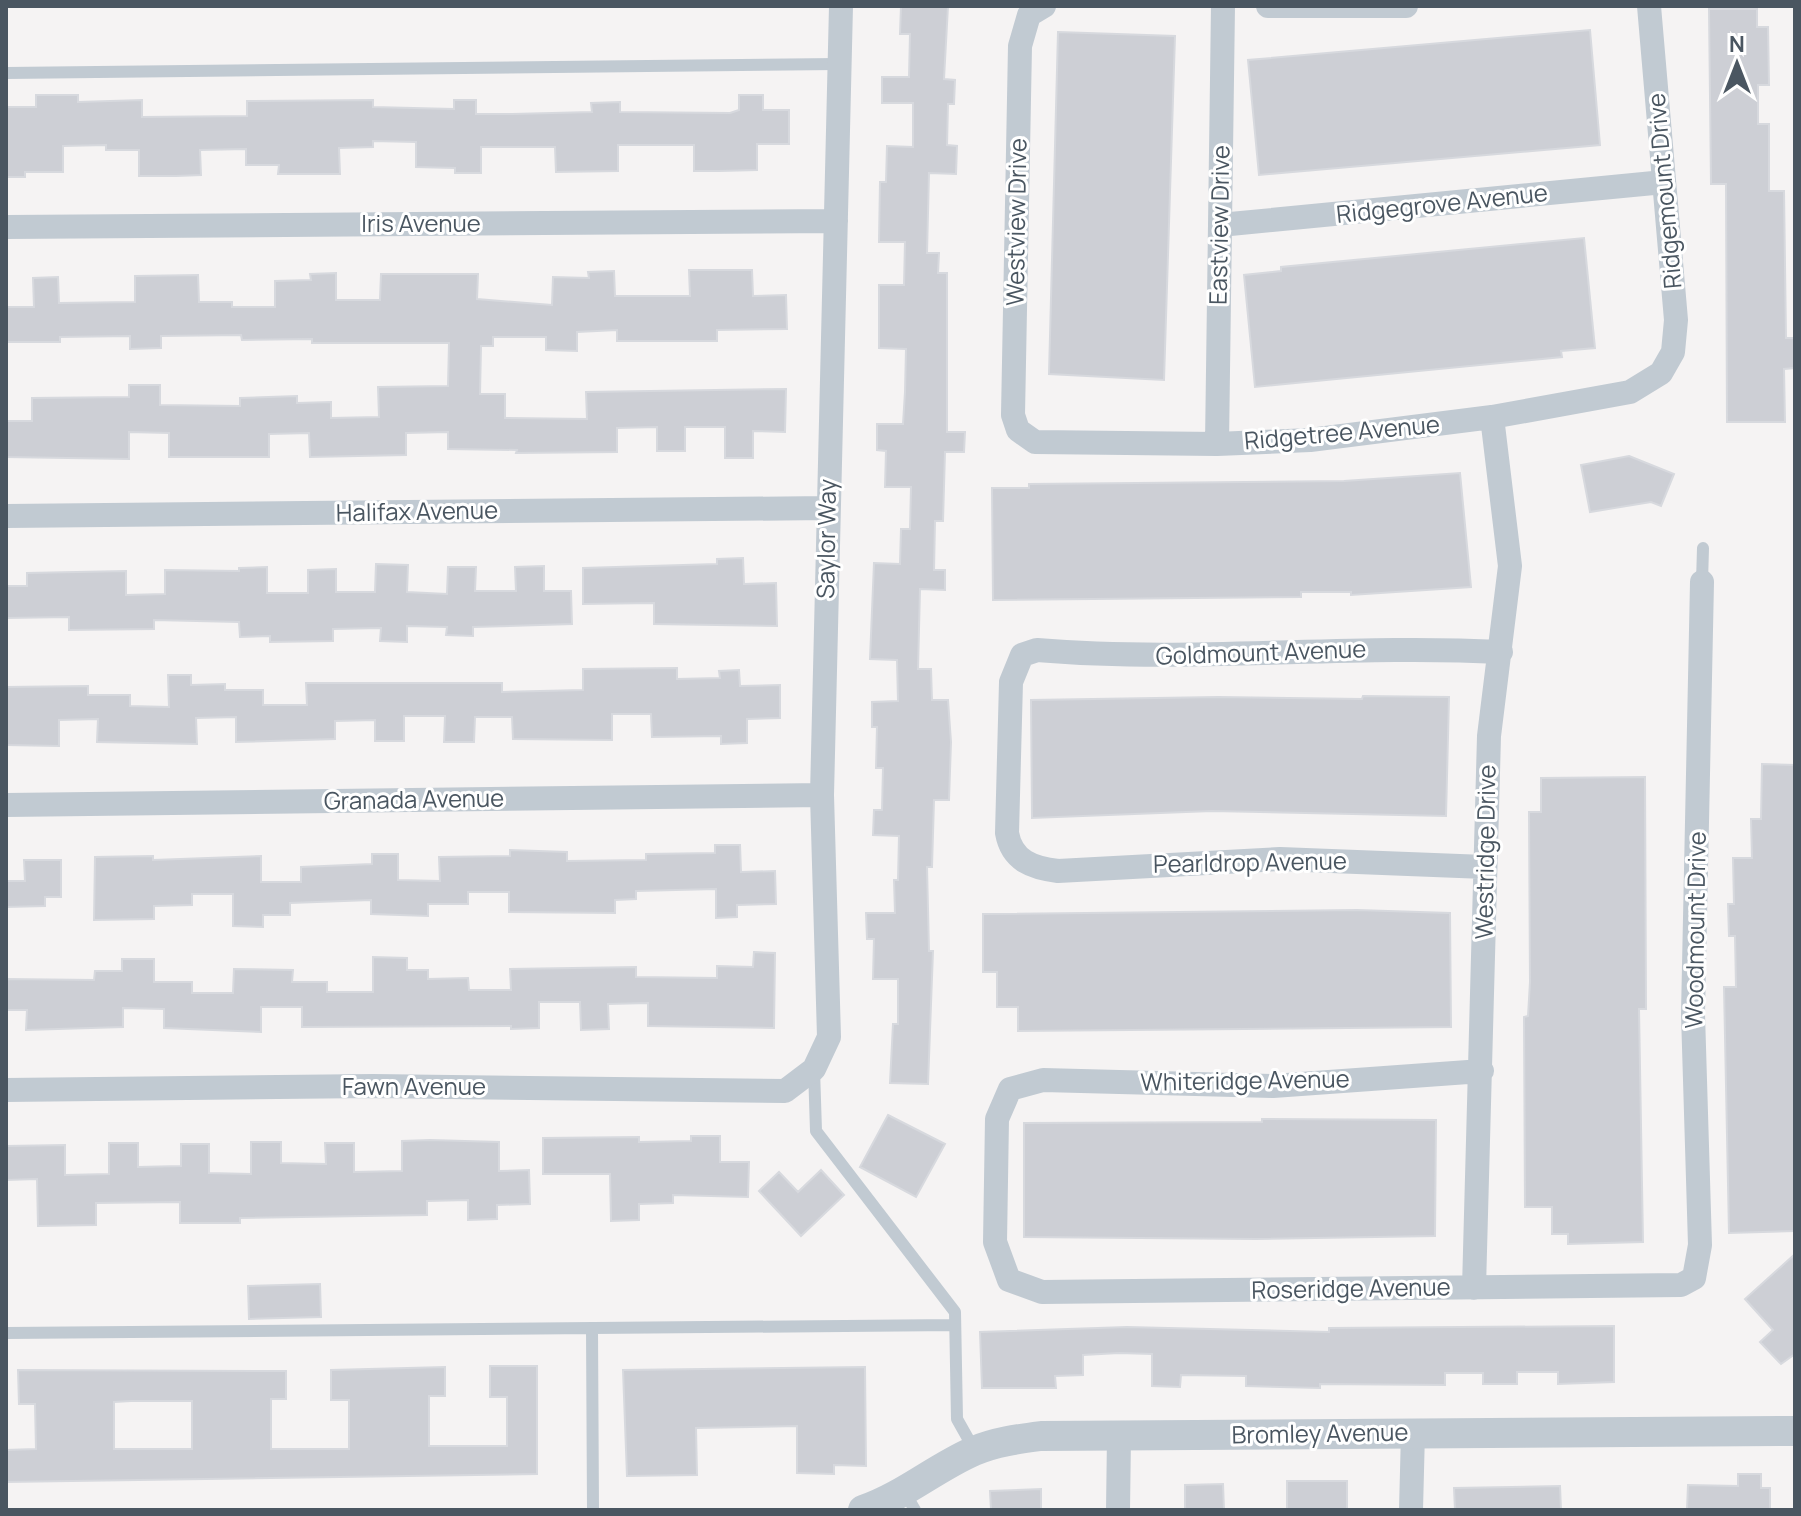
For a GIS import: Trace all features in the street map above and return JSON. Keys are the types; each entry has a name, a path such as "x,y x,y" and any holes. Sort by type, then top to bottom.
{"street":[{"name":"Saylor Way","path":"814,1069 829,1037 822,795 841,6"},
{"name":"Eastview Drive","path":"1217,444 1223,6"},
{"path":"1268,6 1387,9 1406,6"},
{"name":"Ridgemount Drive","path":"1649,6 1676,320 1673,352 1661,373"},
{"name":"Westview Drive","path":"1018,430 1013,415 1020,46 1037,11"},
{"name":"Ridgegrove Avenue","path":"1220,225 1664,182"},
{"name":"Iris Avenue","path":"6,227 836,221"},
{"name":"Ridgetree Avenue","path":"1018,430 1035,442 1217,444 1310,440 1492,417 1630,392 1661,373"},
{"name":"Westridge Drive","path":"1474,1288 1489,736 1510,566 1492,417"},
{"name":"Halifax Avenue","path":"6,516 827,508"},
{"name":"Woodmount Drive","path":"1694,1278 1700,1245 1693,1014 1702,582"},
{"name":"Goldmount Avenue","path":"1018,857 1010,847 1007,833 1011,682 1022,655 1037,650 1165,657 1417,647 1501,652"},
{"name":"Granada Avenue","path":"6,805 822,795"},
{"name":"Pearldrop Avenue","path":"1018,857 1037,869 1058,871 1280,859 1485,867"},
{"name":"Fawn Avenue","path":"6,1090 388,1086 785,1091 814,1069"},
{"name":"Whiteridge Avenue","path":"1009,1280 995,1242 997,1119 1010,1089 1043,1080 1273,1086 1482,1071"},
{"name":"Roseridge Avenue","path":"1009,1280 1042,1292 1681,1285 1694,1278"},
{"name":"Bromley Avenue","path":"863,1510 910,1501 975,1451 1009,1440 1041,1436 1795,1431"},
{"path":"1411,1510 1413,1432"},
{"path":"1118,1510 1119,1436"}],"lane":[{"path":"6,73 838,64"},
{"path":"1702,582 1703,548"},
{"path":"814,1069 816,1131 955,1312 957,1419 975,1451"},
{"path":"6,1333 955,1325"},
{"path":"592,1329 593,1510"}],"building":[{"path":"901,6 948,6 944,79 955,80 954,104 948,104 947,145 957,146 956,174 929,173 927,253 939,253 938,273 947,273 947,432 965,432 964,452 945,452 943,521 935,521 934,570 945,570 945,590 920,589 918,669 931,669 932,700 948,700 951,742 949,800 934,800 932,867 927,867 929,951 933,951 928,1084 890,1083 893,1024 898,1024 898,979 873,979 874,939 867,939 866,913 895,913 894,880 898,880 899,836 873,835 874,810 882,810 883,768 876,768 877,727 872,727 872,702 898,701 897,660 870,659 874,563 900,564 901,529 910,529 911,487 885,487 886,451 877,450 877,424 903,424 905,392 906,349 879,348 879,285 904,285 905,242 879,242 880,182 886,182 887,146 913,147 913,103 882,103 882,77 909,77 910,34 900,34"},
{"path":"1709,9 1757,9 1757,27 1768,27 1769,85 1758,85 1758,124 1769,124 1769,191 1784,191 1786,338 1795,338 1795,368 1784,369 1785,422 1727,422 1726,184 1711,184"},
{"path":"1590,30 1600,145 1259,175 1248,60"},
{"path":"1058,32 1175,36 1164,380 1049,374"},
{"path":"36,95 78,95 78,102 142,100 142,117 247,116 247,101 373,100 373,107 454,109 454,100 476,100 476,114 592,112 591,103 620,102 620,112 730,113 739,110 739,95 763,95 763,110 789,110 789,144 757,144 757,170 719,171 694,171 694,145 618,145 618,171 556,172 555,147 481,147 481,173 455,173 455,168 416,167 416,142 373,141 373,147 339,148 340,174 278,174 279,165 246,165 246,149 200,150 201,175 176,176 139,176 139,150 106,150 106,145 63,146 63,172 25,172 25,177 6,177 7,107 36,107"},
{"path":"1584,238 1595,348 1561,351 1562,357 1255,387 1244,275 1281,271 1281,267"},
{"path":"689,270 752,270 753,296 786,295 787,329 717,330 717,341 617,341 617,330 577,332 577,351 546,350 546,337 493,337 493,346 481,346 480,394 505,394 505,418 587,419 586,392 786,389 785,432 753,431 753,458 725,458 725,427 685,427 685,451 657,451 657,427 617,428 617,452 516,453 517,450 448,449 448,432 406,433 406,455 310,457 309,433 269,434 269,457 169,457 169,433 129,432 129,459 6,457 6,421 32,421 32,398 129,397 129,385 160,385 160,405 240,406 240,398 297,396 297,403 331,402 331,418 379,417 378,387 448,386 449,343 312,343 312,339 242,340 241,335 161,336 161,348 130,349 130,336 60,337 60,342 6,342 6,307 34,307 33,278 58,277 59,303 135,302 135,276 198,275 199,302 232,302 232,307 275,307 275,281 311,280 310,274 336,273 336,300 380,300 381,274 478,274 477,299 552,305 553,277 589,278 588,272 614,271 615,296 690,296"},
{"path":"1629,456 1674,474 1661,506 1651,502 1590,512 1581,465"},
{"path":"1460,473 1471,587 1351,595 1351,592 1301,592 1301,597 993,600 992,488 1029,488 1029,484 1344,481"},
{"path":"743,558 744,584 776,583 777,626 654,624 654,603 583,604 583,568 717,564 717,559"},
{"path":"376,564 408,565 407,592 447,594 448,567 476,567 475,591 516,591 515,567 544,566 544,591 571,591 572,624 473,627 473,636 446,635 447,627 407,626 407,642 380,641 381,628 333,629 333,641 270,642 270,636 240,637 239,622 154,620 154,629 69,630 69,617 6,618 6,586 27,586 27,573 126,571 126,595 165,594 165,570 239,571 239,568 267,567 267,593 308,593 308,570 336,569 336,592 375,592"},
{"path":"677,668 677,679 720,678 719,671 739,670 740,686 780,685 780,718 747,719 747,743 721,744 721,736 652,737 651,714 612,714 612,740 513,739 512,717 475,717 474,742 444,742 445,716 404,716 404,741 375,741 375,720 335,721 335,739 236,742 236,717 196,718 197,744 97,742 98,719 59,720 59,746 6,745 6,687 88,686 88,695 130,695 130,706 169,707 168,675 191,675 191,685 225,684 225,690 263,690 263,705 307,705 306,683 502,683 502,692 583,690 583,669"},
{"path":"1363,696 1449,697 1446,816 1212,811 1032,818 1031,700 1218,697 1362,699"},
{"path":"1762,764 1795,765 1795,1231 1729,1233 1724,987 1736,987 1735,936 1729,936 1728,904 1734,904 1733,858 1752,858 1751,819 1761,819"},
{"path":"1645,777 1646,1009 1639,1009 1643,1242 1568,1244 1568,1234 1552,1234 1552,1207 1525,1207 1524,1017 1528,1016 1530,982 1529,812 1541,812 1541,778"},
{"path":"715,845 740,845 741,872 775,871 776,904 737,905 737,917 716,918 716,889 636,891 636,899 615,900 615,913 509,912 509,892 468,892 468,904 428,904 428,916 371,914 371,900 290,903 290,915 263,915 263,927 233,926 233,894 192,894 192,905 154,906 154,919 94,920 95,857 153,856 153,860 261,856 261,882 301,882 301,867 372,864 372,854 398,854 398,880 440,881 439,857 510,856 510,850 567,852 567,861 646,860 646,854 715,853"},
{"path":"24,860 61,860 61,897 45,897 45,906 6,907 6,881 25,881"},
{"path":"1357,910 1450,913 1451,1027 1018,1031 1018,1007 997,1007 997,972 983,972 983,914"},
{"path":"754,952 775,953 774,1028 648,1026 648,1003 608,1004 609,1029 581,1030 580,1002 539,1002 539,1028 511,1029 511,1026 302,1027 302,1007 261,1007 261,1032 164,1028 164,1009 123,1008 123,1027 26,1030 27,1010 6,1010 6,979 94,980 95,971 122,971 122,959 154,959 154,982 192,982 192,993 233,993 234,969 293,970 292,982 327,982 327,992 373,992 373,957 407,958 407,970 428,970 428,979 468,978 469,990 511,990 510,969 636,967 636,977 717,978 717,966 753,967"},
{"path":"888,1115 945,1144 916,1197 860,1167"},
{"path":"1262,1119 1436,1120 1435,1236 1256,1239 1024,1237 1024,1123 1262,1122"},
{"path":"691,1136 720,1136 720,1162 749,1162 748,1197 673,1195 673,1203 639,1204 639,1220 611,1221 610,1174 543,1174 543,1138 639,1137 639,1142 691,1141"},
{"path":"402,1141 499,1142 499,1171 529,1170 530,1204 497,1205 497,1219 468,1220 468,1200 427,1201 427,1215 240,1218 240,1223 180,1223 180,1202 96,1203 96,1225 38,1226 37,1179 6,1180 6,1146 65,1145 65,1175 109,1174 109,1143 138,1143 138,1167 181,1166 181,1144 209,1144 209,1173 251,1174 251,1142 281,1142 281,1163 326,1164 325,1143 354,1143 354,1172 402,1171"},
{"path":"821,1170 844,1195 801,1236 759,1191 779,1172 798,1192"},
{"path":"1795,1254 1795,1354 1781,1364 1760,1342 1773,1330 1745,1299"},
{"path":"320,1284 321,1317 249,1319 248,1286"},
{"path":"1614,1326 1614,1382 1558,1384 1558,1372 1517,1372 1517,1384 1483,1384 1483,1373 1445,1373 1445,1385 1246,1386 1246,1376 1181,1375 1180,1387 1152,1386 1152,1354 1119,1353 1083,1355 1083,1375 1055,1376 1056,1388 982,1388 980,1332 1127,1327 1329,1332 1329,1328"},
{"path":"490,1366 537,1366 537,1474 6,1482 6,1450 36,1449 35,1404 19,1404 18,1370 286,1371 286,1399 271,1399 271,1449 349,1449 349,1400 331,1400 331,1370 445,1367 445,1396 429,1396 429,1446 507,1446 507,1397 490,1397","holes":["192,1401 192,1449 114,1449 114,1402"]},
{"path":"865,1367 866,1466 834,1465 834,1474 797,1473 797,1426 696,1428 697,1475 627,1476 623,1370"},
{"path":"1738,1474 1761,1474 1761,1488 1770,1488 1770,1510 1687,1510 1688,1485 1738,1486"},
{"path":"1287,1481 1347,1481 1347,1510 1287,1510"},
{"path":"1223,1484 1224,1510 1185,1510 1185,1485"},
{"path":"1560,1486 1561,1510 1455,1510 1454,1488"},
{"path":"1041,1489 1041,1510 991,1510 990,1491"}]}
